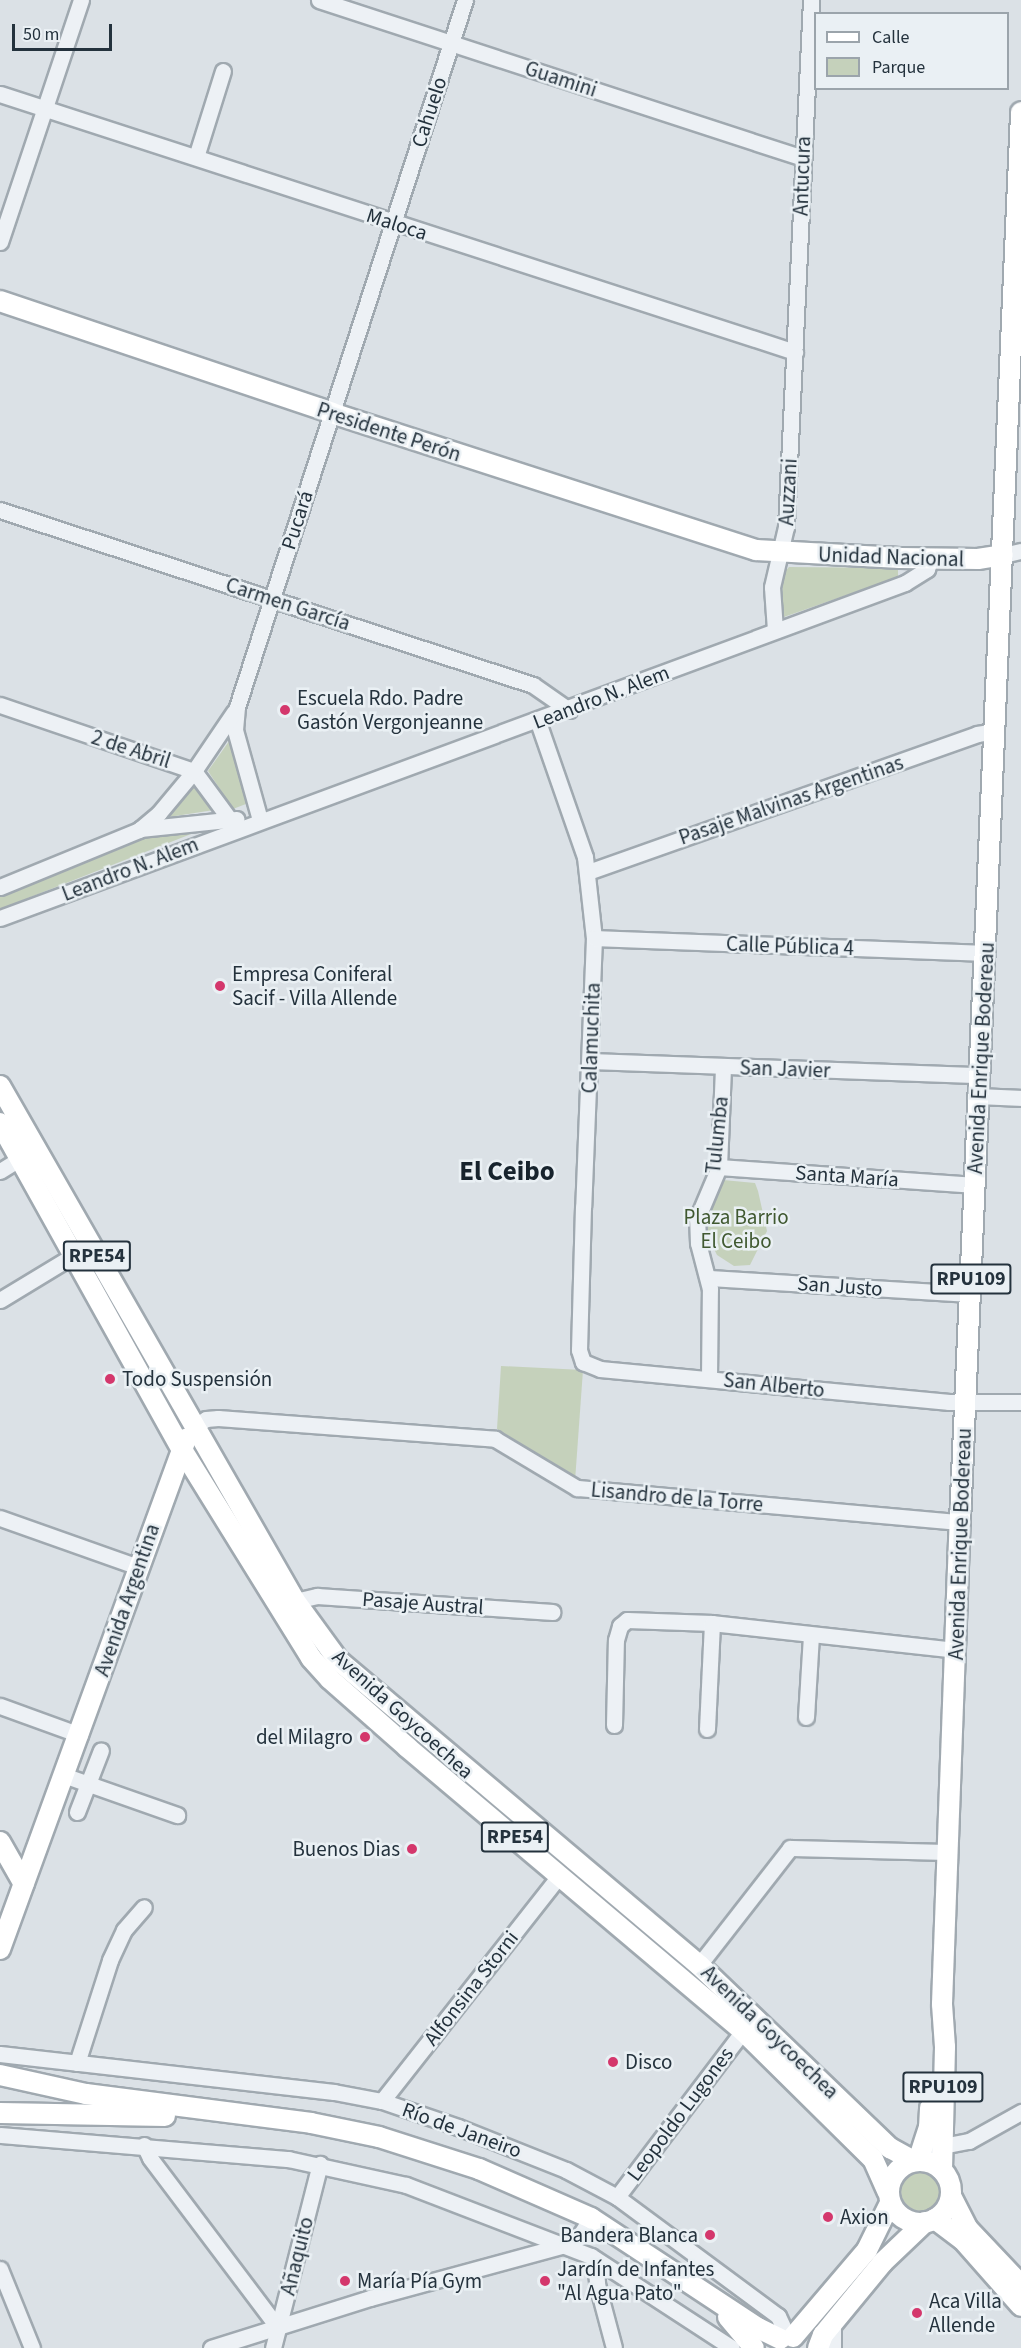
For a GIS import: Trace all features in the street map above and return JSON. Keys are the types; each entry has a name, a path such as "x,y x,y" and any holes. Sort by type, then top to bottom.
{"main road":[{"name":"Avenida Enrique Bodereau","path":"923,2155 929,2128 933,2041 942,2004 960,1522 996,731 1012,553 1021,112"},
{"name":"Presidente Perón","path":"0,301 332,413 745,547 780,553"},
{"name":"Unidad Nacional","path":"780,553 931,558 1012,553"},
{"name":"Avenida Goycoechea","path":"0,1086 295,1601 324,1643 359,1681 699,1965 890,2148 923,2155"},
{"name":"Avenida Goycoechea","path":"0,1123 181,1448 297,1637 330,1679 743,2031 873,2159 890,2186"},
{"name":"Avenida Argentina","path":"0,1949 66,1776 181,1448 194,1427"},
{"path":"0,1842 24,1884"},
{"path":"0,2075 86,2094 311,2123 379,2138 479,2169 591,2218 764,2332 811,2348"},
{"path":"0,2113 124,2114 311,2123"},
{"path":"783,2340 867,2250 890,2186 923,2155"},
{"name":"RPE54","path":"923,2155 943,2171"},
{"path":"943,2171 951,2196 967,2228 1021,2285"},
{"name":"RPE54","path":"890,2186 904,2219 930,2221 962,2239 1021,2306"},
{"path":"818,2348 832,2324 883,2262 945,2209 951,2196"},
{"path":"706,2293 754,2348"}],"street":[{"path":"0,242 81,0"},
{"name":"Guamini","path":"319,0 802,158"},
{"name":"Cahuelo","path":"393,224 465,0"},
{"name":"Antucura","path":"795,352 802,158 811,0"},
{"path":"196,157 222,71"},
{"name":"Maloca","path":"0,94 393,224 795,352"},
{"name":"Pucará","path":"260,820 235,730 237,707 393,224"},
{"name":"Auzzani","path":"775,630 772,586 786,526 795,352"},
{"name":"Carmen García","path":"0,510 533,685 569,710"},
{"name":"Leandro N. Alem","path":"139,830 260,820 538,722 775,630 905,583 927,569 931,558"},
{"name":"2 de Abril","path":"0,705 194,771 233,824"},
{"name":"Leandro N. Alem","path":"0,887 139,830 159,813 194,771 237,707"},
{"name":"Calamuchita","path":"538,722 588,872 594,938 579,1350 583,1362"},
{"name":"Pasaje Malvinas Argentinas","path":"588,872 977,734 996,731"},
{"name":"Leandro N. Alem","path":"0,918 233,824"},
{"name":"Calle Pública 4","path":"594,938 986,954"},
{"name":"San Javier","path":"591,1061 980,1075"},
{"name":"Tulumba","path":"710,1378 709,1278 698,1243 697,1219 718,1167 723,1066"},
{"path":"979,1096 1021,1098"},
{"path":"0,1171 21,1158"},
{"name":"Santa María","path":"718,1167 975,1185"},
{"path":"0,1300 74,1255"},
{"name":"San Justo","path":"709,1278 971,1294"},
{"name":"San Alberto","path":"583,1362 600,1369 949,1402 1021,1402"},
{"name":"Lisandro de la Torre","path":"194,1427 206,1419 218,1418 495,1439 577,1488 960,1522"},
{"path":"0,1518 138,1567"},
{"name":"Pasaje Austral","path":"295,1601 317,1596 552,1612"},
{"path":"614,1725 616,1640 620,1626 627,1620 712,1623 811,1636 956,1650"},
{"path":"707,1728 712,1623"},
{"path":"806,1717 811,1636"},
{"path":"0,1706 80,1735"},
{"path":"77,1812 101,1750"},
{"path":"66,1776 177,1815"},
{"path":"699,1965 790,1848 948,1852"},
{"name":"Alfonsina Storni","path":"382,2101 560,1875"},
{"path":"77,2063 110,1960 124,1930 144,1907"},
{"name":"Leopoldo Lugones","path":"617,2197 743,2031"},
{"name":"Río de Janeiro","path":"0,2054 238,2079 382,2101 566,2170 617,2197 778,2316 783,2340"},
{"path":"923,2155 969,2141 1021,2112"},
{"path":"0,2135 144,2145 320,2164 436,2195 595,2259 711,2341 732,2348"},
{"path":"943,2171 949,2161 969,2141"},
{"path":"144,2145 150,2158 277,2341"},
{"name":"Añaquito","path":"277,2341 320,2164"},
{"path":"211,2348 277,2341 370,2298 565,2245 578,2238 591,2218"},
{"path":"595,2259 597,2284 614,2348"},
{"path":"0,2269 5,2295 32,2348"},
{"path":"832,2324 833,2348"}],"green space":[{"path":"789,567 898,568 898,577 781,618 783,574"},
{"path":"232,737 251,802 233,809 208,771"},
{"path":"196,782 214,810 169,817 166,813"},
{"path":"209,827 0,909 0,893 136,839"},
{"name":"Plaza Barrio El Ceibo","path":"723,1180 755,1183 758,1191 767,1231 750,1265 734,1266 717,1255 707,1235 709,1210"},
{"path":"501,1366 583,1370 575,1481 497,1429"},
{"path":"921,2171 929,2172 935,2177 940,2183 940,2199 935,2205 929,2210 921,2211 913,2210 907,2205 902,2199 901,2191 902,2183 907,2177 913,2172"}],"place":[{"name":"Escuela Rdo. Padre Gastón Vergonjeanne","path":"285,710"},
{"name":"Empresa Coniferal Sacif - Villa Allende","path":"220,986"},
{"name":"Todo Suspensión","path":"110,1379"},
{"name":"del Milagro","path":"365,1737"},
{"name":"Buenos Dias","path":"412,1849"},
{"name":"Disco","path":"613,2062"},
{"name":"Axion","path":"828,2217"},
{"name":"Bandera Blanca","path":"710,2235"},
{"name":"María Pía Gym","path":"345,2281"},
{"name":"Jardín de Infantes \"Al Agua Pato\"","path":"545,2281"},
{"name":"Aca Villa Allende","path":"917,2313"}],"district":[{"name":"El Ceibo","path":"507,1172"}]}
